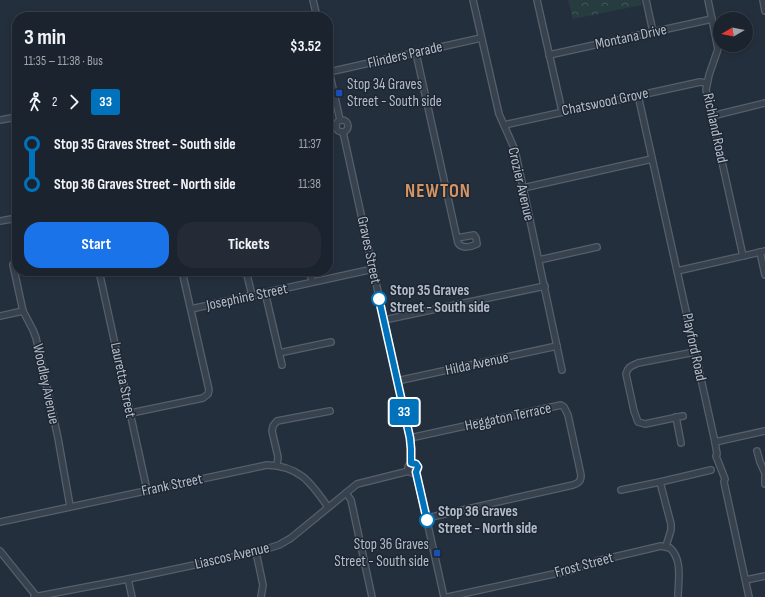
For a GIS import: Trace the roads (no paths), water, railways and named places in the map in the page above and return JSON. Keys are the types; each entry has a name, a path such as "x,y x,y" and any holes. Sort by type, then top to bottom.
{"street":[{"path":"313,0 316,12"},
{"name":"Crozier Avenue","path":"473,0 499,114 515,150 562,370"},
{"path":"537,0 562,111"},
{"path":"646,0 653,32"},
{"name":"Richland Road","path":"708,0 718,49 706,90 743,256"},
{"path":"763,0 765,11"},
{"name":"Montana Drive","path":"549,55 712,19"},
{"name":"Flinders Parade","path":"333,68 416,53 481,38"},
{"path":"416,53 456,238"},
{"name":"Chatswood Grove","path":"504,124 700,82 707,83"},
{"path":"333,88 340,120"},
{"name":"Playford Road","path":"638,95 715,442 716,456 725,480 724,482 749,597"},
{"path":"712,116 765,103"},
{"path":"0,120 12,118"},
{"path":"336,127 336,123 340,120"},
{"path":"336,127 338,130 343,132 347,128 345,121 340,120"},
{"name":"Graves Street","path":"343,132 410,438 411,463"},
{"path":"523,188 652,159"},
{"path":"0,221 12,219"},
{"path":"539,260 597,247"},
{"path":"677,270 763,252 765,275"},
{"name":"Josephine Street","path":"191,309 373,269"},
{"name":"Woodley Avenue","path":"15,276 23,311 36,338 58,438 70,506"},
{"name":"Lauretta Street","path":"100,276 147,490"},
{"path":"131,413 203,398 208,394 209,390 183,276"},
{"path":"247,276 252,295"},
{"path":"311,276 312,282"},
{"path":"384,320 544,286"},
{"path":"265,292 282,364"},
{"path":"0,316 23,311"},
{"path":"279,354 331,342"},
{"name":"Hilda Avenue","path":"397,381 557,346"},
{"path":"683,416 645,424 638,422 634,411 626,374 627,369 630,366 638,363 695,352"},
{"name":"Heggaton Terrace","path":"410,438 561,405 564,407 568,415 581,475 581,480 579,483 573,485 427,518"},
{"path":"277,465 278,457 272,430 273,426 277,422 330,411"},
{"path":"676,417 681,443"},
{"path":"715,442 765,431"},
{"path":"757,451 765,473"},
{"path":"416,472 409,471 408,466 411,463 417,465 418,469 416,472 444,597"},
{"name":"Frank Street","path":"0,522 267,465 277,465 294,470 306,479 328,508"},
{"path":"621,490 711,470"},
{"name":"Liascos Avenue","path":"36,597 128,579 279,546 357,484 409,471"},
{"path":"765,477 765,484"},
{"path":"660,482 671,524 671,530 666,546 672,549 680,577 678,597"},
{"path":"346,493 350,500 372,597"},
{"name":"Frost Street","path":"448,597 572,570 597,561 653,547 666,546"},
{"path":"0,551 36,597"},
{"path":"256,552 263,585 261,597"},
{"path":"746,580 765,576"},
{"path":"128,579 132,597"}],"place":[{"name":"Stop 34 Graves Street - South side","path":"339,93"},
{"name":"Stop 35 Graves Street - South side","path":"379,299"},
{"name":"Stop 36 Graves Street - North side","path":"427,520"},
{"name":"Stop 36 Graves Street - South side","path":"437,553"}],"district":[{"name":"NEWTON","path":"438,191"}]}
